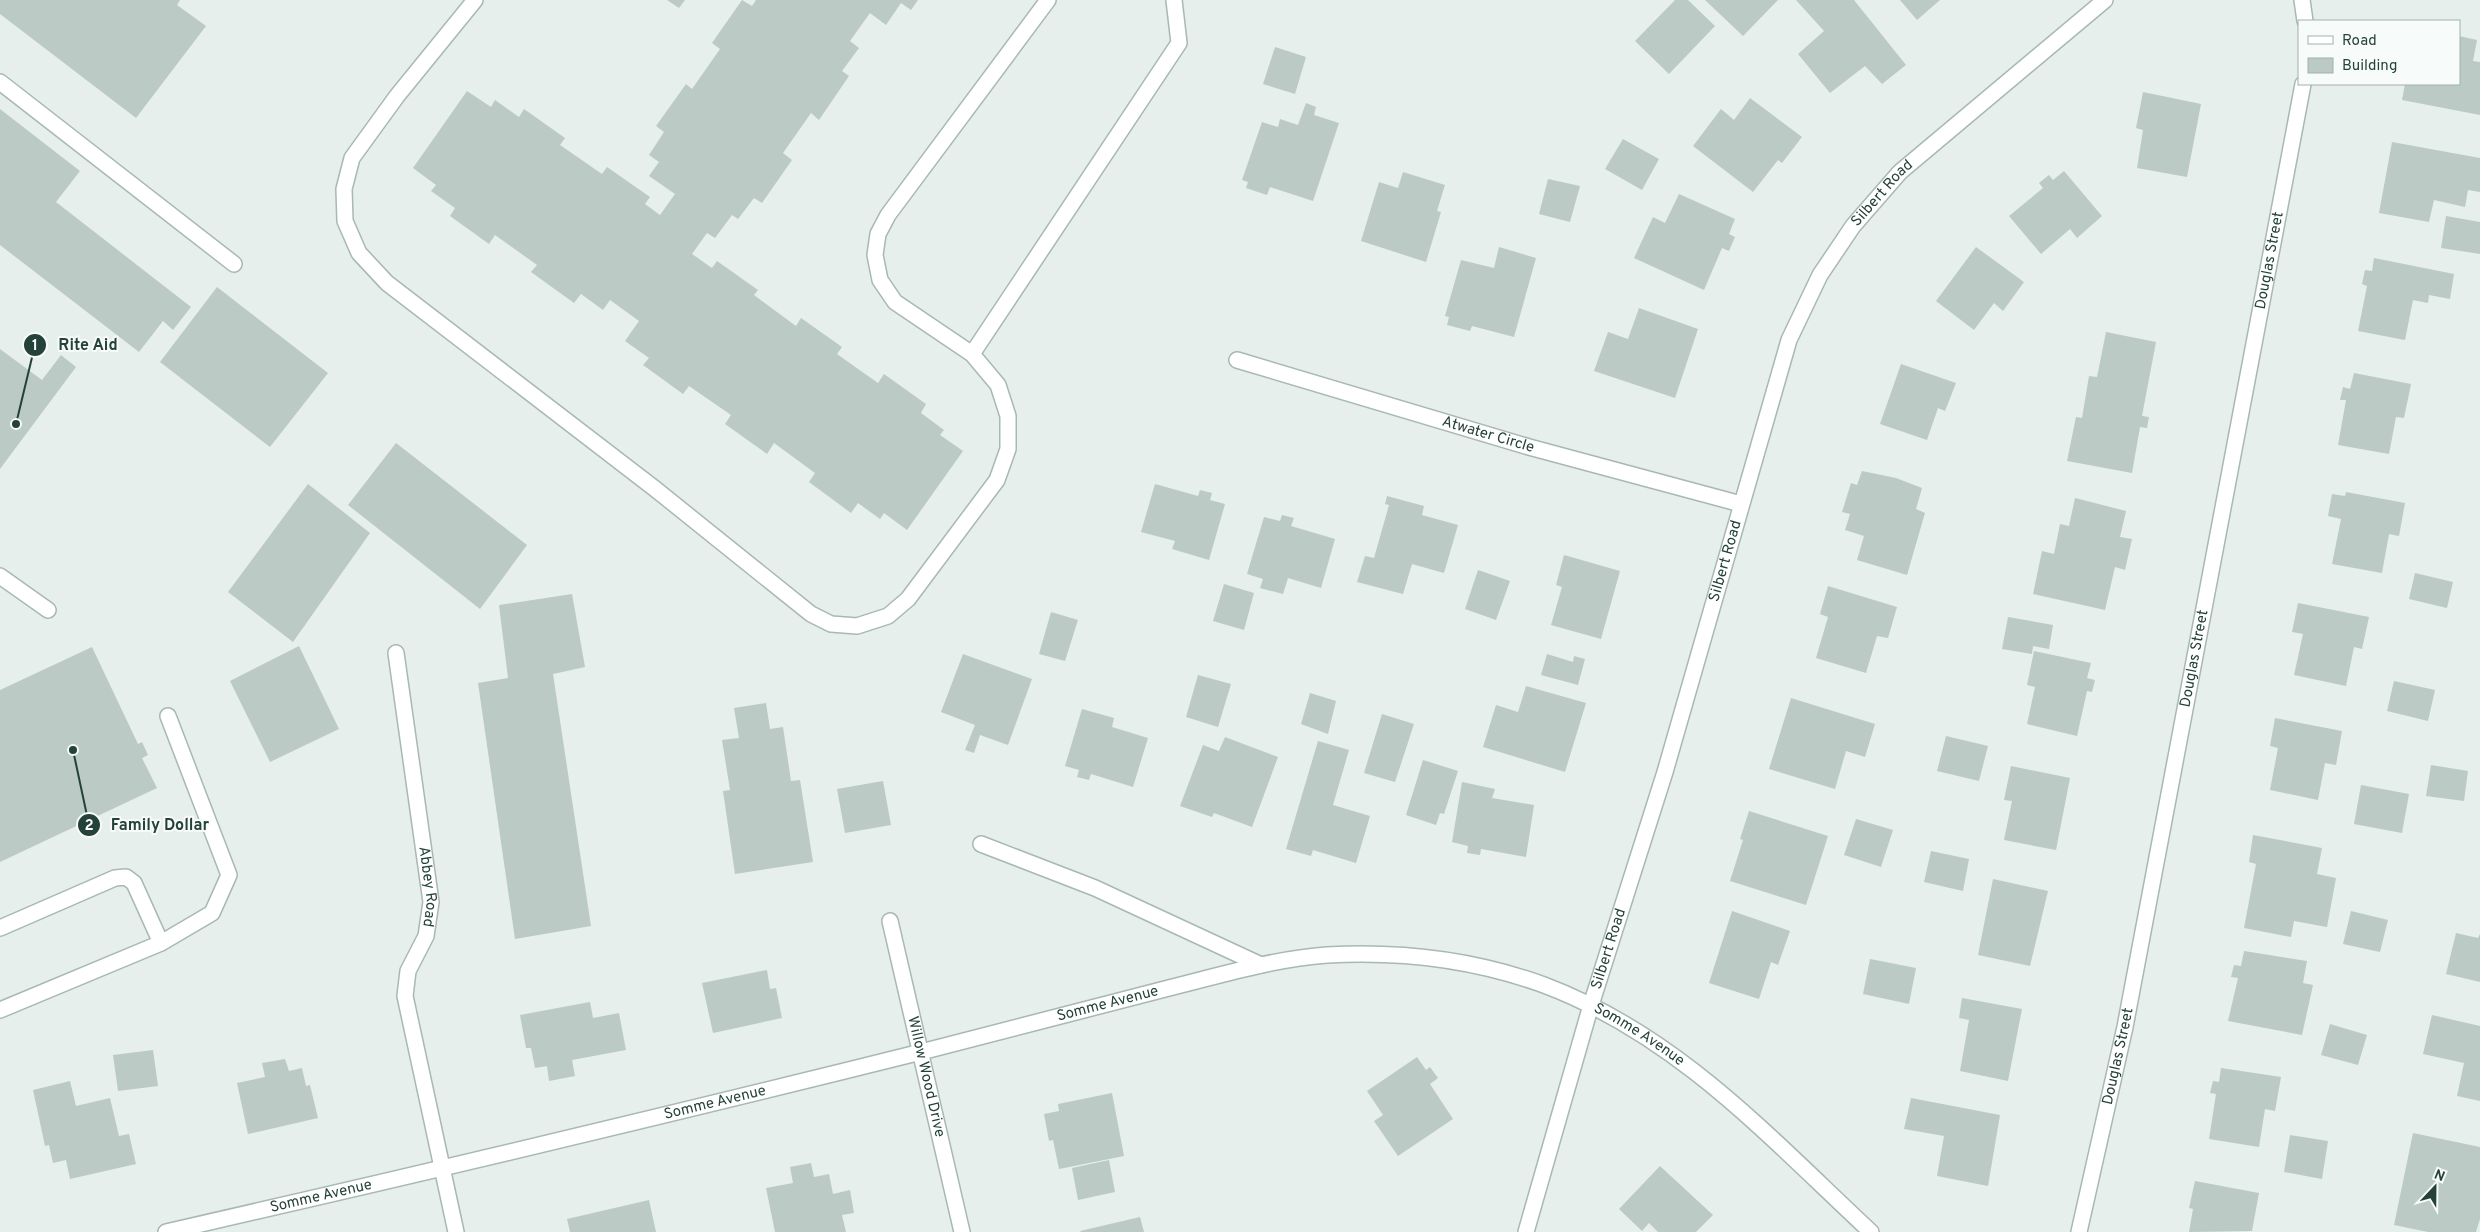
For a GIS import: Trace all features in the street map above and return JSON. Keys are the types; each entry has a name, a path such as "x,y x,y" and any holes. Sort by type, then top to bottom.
{"street":[{"path":"475,0 397,96 352,158 344,189 345,221 359,253 387,284 654,488 811,614 831,624 857,626 888,616 908,598 997,480 1008,449 1008,416 998,385 972,354 895,302 880,280 875,254 878,234 888,215 1048,0"},
{"path":"972,354 1179,43 1174,0"},
{"name":"Silbert Road","path":"1526,1232 1591,1006 1665,772 1789,340 1820,275 1853,226 1900,172 2105,0"},
{"path":"2302,0 2305,20"},
{"path":"0,82 234,264"},
{"name":"Douglas Street","path":"2079,1232 2125,1027 2303,85"},
{"name":"Atwater Circle","path":"1237,360 1529,447 1741,504"},
{"path":"0,576 48,610"},
{"name":"Abbey Road","path":"396,652 431,902 426,936 408,971 406,996 456,1232"},
{"path":"0,1010 161,943 212,913 229,875 168,716"},
{"path":"981,844 1095,888 1261,965"},
{"path":"0,928 116,878 126,877 134,883 161,943"},
{"name":"Willow Wood Drive","path":"890,921 962,1232"},
{"name":"Somme Avenue","path":"166,1232 442,1169 920,1052 1261,965 1325,956 1398,954 1470,965 1541,984 1591,1006 1646,1035 1716,1087 1871,1232"}],"building":[{"path":"0,0 180,0 177,5 206,26 136,118 0,14"},
{"path":"667,0 685,0 679,8"},
{"path":"742,0 752,6 756,0 918,0 911,10 901,3 886,25 870,13 850,41 859,48 842,71 849,76 819,120 811,113 783,153 792,160 762,203 754,198 738,219 732,215 715,238 707,233 692,254 712,268 717,261 758,290 754,295 796,326 801,318 842,347 837,354 878,383 884,374 926,404 921,413 944,430 940,435 963,451 907,530 884,513 880,519 858,503 851,513 809,482 815,473 774,443 767,454 725,424 731,415 689,386 683,394 643,365 649,358 625,341 639,321 610,300 603,310 581,294 574,303 531,272 537,265 495,235 489,244 450,216 455,208 431,191 436,185 413,168 467,91 491,107 495,100 519,117 524,109 565,138 560,145 602,174 607,167 650,197 645,204 660,215 675,194 649,176 659,162 649,155 664,132 656,126 686,84 692,89 720,49 712,43"},
{"path":"1675,0 1688,0 1715,26 1669,74 1635,41"},
{"path":"1705,0 1778,0 1743,36"},
{"path":"1796,0 1854,0 1906,65 1882,84 1865,66 1830,93 1798,54 1824,31"},
{"path":"1900,0 1940,0 1917,20"},
{"path":"2460,36 2477,40 2473,61 2480,62 2480,115 2402,100 2405,85 2460,85"},
{"path":"1275,47 1306,57 1295,94 1263,84"},
{"path":"2143,92 2201,104 2187,177 2137,168 2143,130 2136,128"},
{"path":"1750,98 1802,137 1782,163 1778,160 1753,192 1693,146 1721,109 1734,120"},
{"path":"1306,103 1316,107 1314,115 1339,123 1313,201 1270,187 1267,195 1246,188 1248,182 1242,180 1262,122 1278,127 1280,119 1298,125"},
{"path":"0,109 80,171 56,202 191,307 173,330 163,321 139,352 0,245"},
{"path":"1623,139 1659,159 1642,190 1605,169"},
{"path":"2392,142 2480,158 2480,192 2468,190 2465,207 2434,200 2429,222 2379,213"},
{"path":"2064,171 2102,216 2077,238 2070,229 2041,254 2009,216 2043,188 2039,183 2049,175 2053,180"},
{"path":"1403,172 1445,185 1437,211 1441,212 1426,262 1361,241 1379,182 1398,188"},
{"path":"1548,179 1580,186 1570,222 1539,214"},
{"path":"1679,194 1735,219 1729,234 1735,237 1729,251 1722,248 1704,290 1634,258 1653,217 1665,223"},
{"path":"2446,216 2480,222 2480,254 2441,248"},
{"path":"1499,247 1536,258 1514,337 1472,326 1470,331 1447,325 1449,317 1445,316 1461,260 1494,268"},
{"path":"1976,247 2024,282 2003,311 1994,303 1974,330 1936,301"},
{"path":"2374,258 2454,274 2450,299 2429,295 2428,303 2413,300 2405,340 2358,331 2367,286 2362,284 2365,270 2372,271"},
{"path":"217,287 328,373 270,447 160,362"},
{"path":"1639,308 1698,329 1675,398 1594,371 1608,332 1628,339"},
{"path":"2106,332 2156,342 2142,416 2149,417 2147,428 2140,427 2132,473 2067,461 2076,417 2082,418 2089,376 2097,377"},
{"path":"0,349 42,380 61,355 76,367 0,469"},
{"path":"1901,364 1956,383 1945,411 1938,408 1927,440 1880,424"},
{"path":"2354,373 2411,384 2404,418 2396,417 2389,454 2338,445 2346,400 2340,400 2343,387 2350,389"},
{"path":"396,443 527,545 480,609 348,505"},
{"path":"1862,471 1896,478 1922,488 1916,509 1925,513 1907,575 1857,560 1864,536 1845,530 1850,514 1842,512 1851,483 1857,485"},
{"path":"308,484 370,533 293,642 228,592"},
{"path":"1155,484 1198,496 1200,490 1212,493 1210,500 1225,504 1209,560 1172,549 1175,541 1141,532"},
{"path":"2346,492 2405,503 2399,536 2389,534 2382,573 2332,564 2341,519 2328,516 2332,494 2345,496"},
{"path":"1387,496 1424,506 1422,515 1458,525 1444,573 1412,564 1403,594 1357,582 1365,556 1374,558 1389,505 1385,504"},
{"path":"2075,498 2126,511 2120,537 2132,539 2125,570 2115,567 2105,610 2033,594 2042,551 2054,554 2060,524 2069,526"},
{"path":"1282,515 1294,518 1291,526 1335,539 1321,588 1288,578 1283,594 1260,588 1263,579 1247,574 1264,517 1280,521"},
{"path":"1564,555 1620,571 1601,639 1551,625 1562,587 1556,585"},
{"path":"1478,570 1510,581 1496,620 1465,609"},
{"path":"2415,573 2453,582 2447,608 2409,599"},
{"path":"1224,584 1254,593 1244,630 1213,621"},
{"path":"1828,586 1897,607 1888,638 1877,636 1866,673 1816,658 1828,617 1820,614"},
{"path":"572,594 585,667 553,674 591,926 515,939 478,683 508,678 499,605"},
{"path":"2298,603 2369,617 2362,649 2354,647 2346,686 2294,675 2303,634 2292,632"},
{"path":"1051,612 1078,620 1065,661 1039,654"},
{"path":"2008,617 2053,625 2049,649 2033,646 2032,654 2002,649"},
{"path":"299,646 339,729 270,762 230,681"},
{"path":"92,647 138,744 142,742 148,755 142,758 157,788 0,862 0,690"},
{"path":"2034,651 2091,663 2087,678 2095,680 2092,692 2087,691 2077,736 2027,724 2035,687 2027,685"},
{"path":"963,654 1032,679 1008,745 980,735 974,753 965,750 975,725 941,712"},
{"path":"1547,654 1573,662 1574,656 1585,659 1578,685 1541,675"},
{"path":"1198,675 1231,684 1218,727 1186,717"},
{"path":"2394,681 2435,690 2428,721 2387,711"},
{"path":"1526,686 1586,703 1565,772 1483,747 1496,705 1518,712"},
{"path":"1310,693 1336,701 1328,734 1301,724"},
{"path":"1791,698 1875,724 1865,757 1846,751 1835,789 1769,769"},
{"path":"766,703 770,729 783,727 791,781 800,780 813,862 735,874 723,791 730,790 722,740 739,738 734,708"},
{"path":"1082,709 1114,718 1112,727 1148,738 1133,787 1091,774 1089,780 1077,777 1079,770 1065,766"},
{"path":"1382,714 1414,724 1395,782 1364,773"},
{"path":"2275,718 2342,731 2336,765 2325,763 2318,800 2270,790 2278,748 2270,746"},
{"path":"1946,736 1988,746 1979,781 1937,771"},
{"path":"1225,737 1278,757 1252,827 1214,813 1212,817 1180,806 1203,745 1219,751"},
{"path":"1318,741 1349,750 1333,805 1370,816 1356,863 1313,850 1311,856 1286,849"},
{"path":"1423,760 1458,771 1444,814 1440,813 1436,825 1406,815"},
{"path":"2431,765 2468,771 2464,801 2426,796"},
{"path":"2011,766 2070,778 2056,850 2004,840 2012,801 2004,800"},
{"path":"883,781 891,825 845,833 837,789"},
{"path":"1462,782 1495,789 1492,798 1534,805 1526,857 1481,849 1480,855 1467,853 1468,846 1452,842"},
{"path":"2361,785 2409,794 2402,833 2354,824"},
{"path":"1749,811 1828,836 1806,905 1730,881 1743,840 1740,839"},
{"path":"1856,819 1893,830 1881,867 1844,855"},
{"path":"2253,835 2322,848 2317,874 2336,878 2327,927 2294,921 2291,937 2244,928 2256,864 2249,862"},
{"path":"1931,851 1969,859 1963,891 1924,882"},
{"path":"1993,879 2048,891 2030,966 1978,955"},
{"path":"1732,911 1790,931 1778,965 1771,962 1759,999 1709,983"},
{"path":"2351,911 2388,920 2380,952 2343,944"},
{"path":"2456,933 2478,938 2480,934 2480,982 2446,974"},
{"path":"2244,951 2307,961 2303,983 2313,985 2302,1035 2228,1021 2238,978 2231,977 2234,965 2241,966"},
{"path":"1870,959 1916,968 1909,1004 1863,994"},
{"path":"767,970 770,989 776,988 782,1018 713,1033 702,983"},
{"path":"1962,998 2022,1009 2008,1081 1960,1071 1969,1020 1959,1018"},
{"path":"590,1002 593,1018 619,1013 626,1050 572,1060 575,1076 549,1081 547,1066 535,1068 531,1048 526,1048 520,1015"},
{"path":"2432,1015 2480,1026 2480,1101 2457,1096 2464,1063 2423,1054"},
{"path":"2330,1024 2367,1035 2358,1065 2321,1055"},
{"path":"153,1050 158,1086 118,1091 113,1055"},
{"path":"1417,1057 1426,1070 1430,1067 1438,1078 1430,1084 1453,1119 1398,1156 1374,1121 1383,1115 1367,1091"},
{"path":"285,1059 289,1071 302,1068 306,1086 310,1085 318,1118 248,1134 237,1083 265,1077 262,1063"},
{"path":"2221,1068 2281,1077 2275,1111 2265,1109 2259,1147 2209,1139 2216,1094 2210,1093 2213,1081 2219,1082"},
{"path":"70,1081 76,1106 110,1098 119,1136 129,1134 136,1164 70,1179 66,1160 53,1163 49,1145 45,1146 33,1090"},
{"path":"1112,1093 1124,1156 1059,1169 1053,1140 1049,1141 1044,1114 1059,1111 1058,1104"},
{"path":"1911,1098 2000,1115 1988,1186 1937,1176 1944,1136 1904,1129"},
{"path":"2413,1133 2480,1147 2480,1219 2476,1232 2428,1232 2394,1225"},
{"path":"2290,1135 2328,1141 2322,1179 2284,1172"},
{"path":"1109,1160 1115,1192 1078,1200 1072,1168"},
{"path":"811,1163 814,1177 829,1174 833,1194 850,1190 854,1213 842,1215 846,1232 775,1232 766,1188 793,1183 790,1167"},
{"path":"1660,1166 1713,1215 1696,1232 1658,1232 1649,1223 1642,1231 1619,1209"},
{"path":"2195,1181 2259,1193 2252,1231 2189,1232 2193,1209 2189,1208"},
{"path":"649,1200 656,1232 570,1232 567,1219"},
{"path":"1140,1217 1144,1232 1080,1231"}],"place":[{"name":"Rite Aid","path":"16,424"},
{"name":"Family Dollar","path":"73,750"}]}
